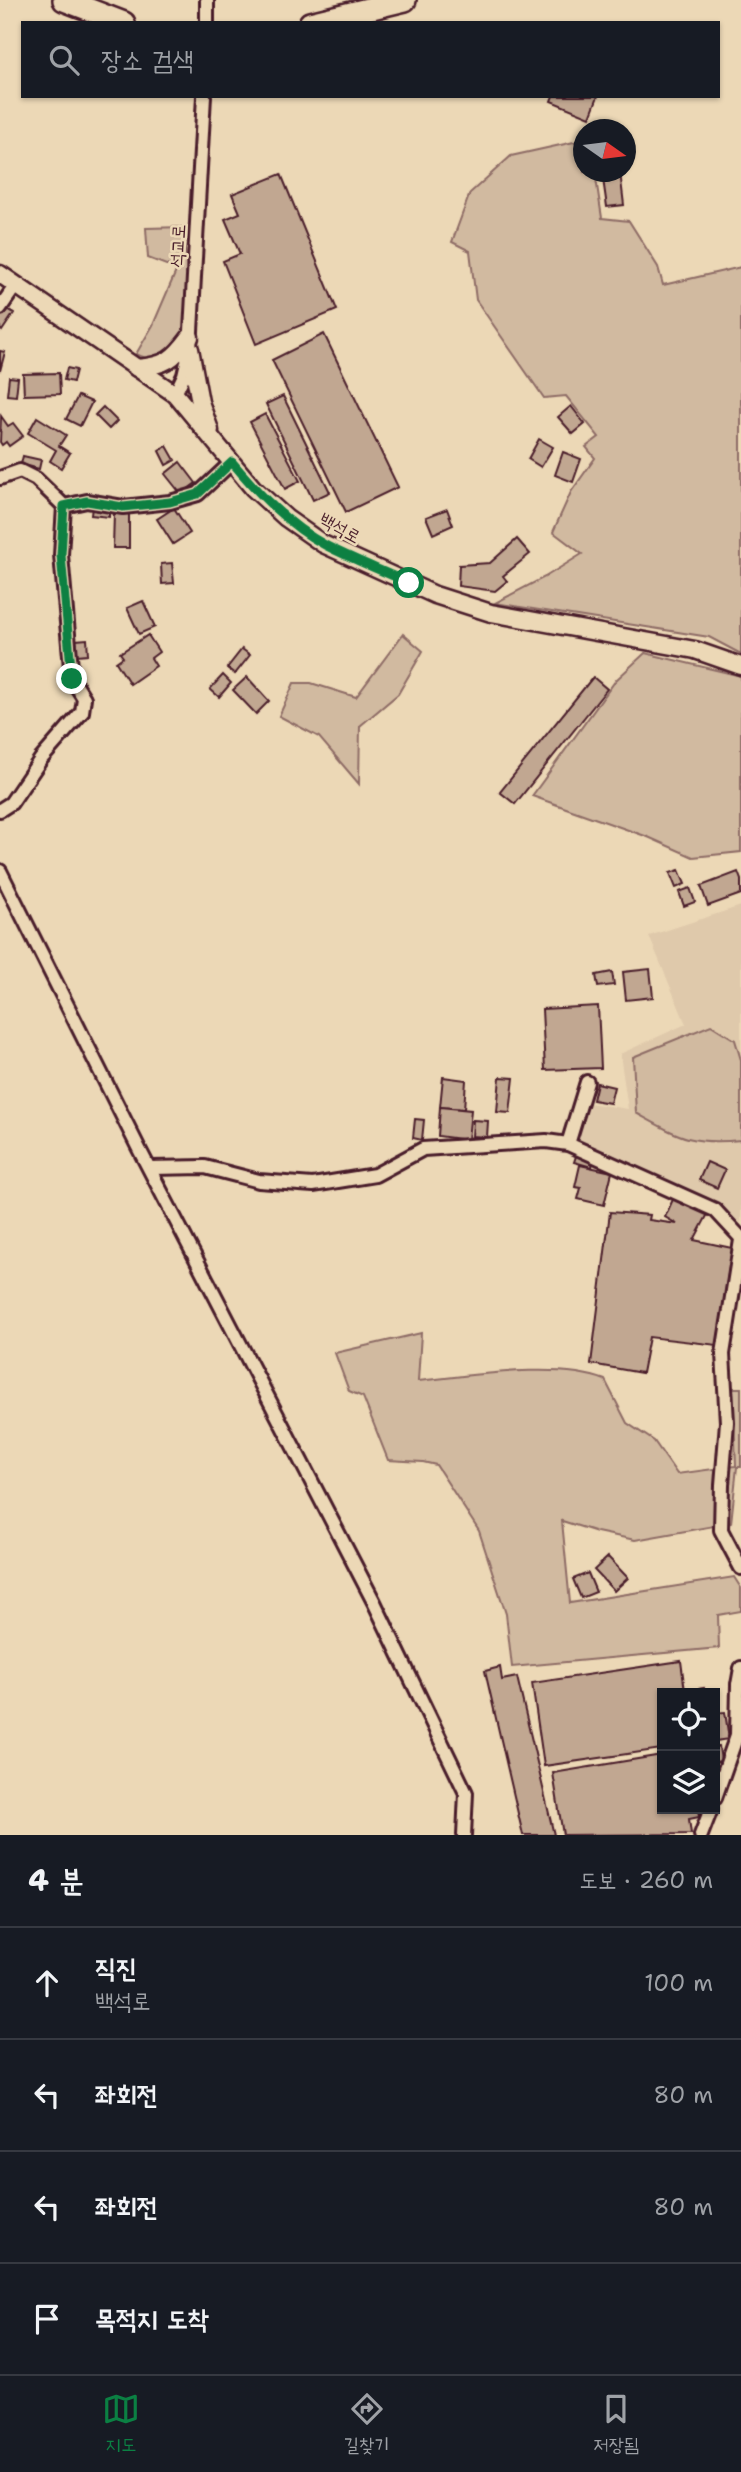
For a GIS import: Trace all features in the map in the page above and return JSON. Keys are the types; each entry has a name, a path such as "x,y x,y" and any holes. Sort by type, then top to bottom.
{"highway":[{"path":"64,0 119,21"},
{"path":"318,21 405,0"}],"street":[{"path":"206,0 206,21"},
{"name":"석교로","path":"175,394 184,375 190,343 204,98"},
{"name":"백석로","path":"0,274 175,394 253,488 286,518 323,544 435,594 491,613 695,650 741,666"},
{"path":"0,308 16,285"},
{"path":"137,368 165,363 190,343 200,402 214,442"},
{"path":"64,506 87,501 123,507 170,502 198,494 232,462"},
{"path":"0,478 20,471 36,478 64,506 61,555 72,679 84,698 82,712 41,759 11,803 0,810"},
{"path":"0,871 374,1602 466,1793 464,1835"},
{"path":"568,1144 587,1082"},
{"path":"151,1168 205,1167 259,1181 313,1185 375,1175 423,1149 546,1142 568,1144 715,1210 741,1239 723,1354 727,1422 721,1530 741,1568"},
{"path":"720,1784 737,1735 741,1668"},
{"path":"701,1835 709,1814"}],"shaded area":[{"path":"573,142 573,182 597,182 602,218 629,221 658,267 663,285 741,267 741,654 709,637 495,603 582,554 553,532 571,492 595,458 586,447 599,437 566,396 544,398 476,300 470,251 452,242 470,193 511,156"},
{"path":"183,227 187,275 186,334 165,356 145,358 136,354 153,325 177,269 148,258 146,228"},
{"path":"403,634 423,651 398,694 360,726 359,784 319,737 279,716 294,683 311,683 356,697"},
{"path":"645,653 741,676 741,852 693,857 648,837 532,796 616,680"},
{"path":"741,906 741,1223 728,1212 578,1141 588,1103 628,1109 620,1054 686,1024 649,936"},
{"path":"711,1025 735,1040 741,1060 741,1140 697,1140 675,1133 636,1113 633,1057"},
{"path":"421,1333 418,1381 487,1373 539,1371 586,1374 605,1380 627,1423 654,1441 677,1474 736,1466 733,1388 741,1388 741,1467 737,1467 731,1523 635,1540 562,1521 570,1603 734,1577 741,1588 741,1611 718,1615 719,1648 512,1667 506,1614 479,1531 436,1465 388,1460 363,1397 349,1391 335,1353"}],"building":[{"path":"552,98 597,98 590,117 551,101"},
{"path":"281,174 337,310 256,344 223,261 240,254 225,219 240,213 232,194"},
{"path":"603,182 621,182 624,205 607,207"},
{"path":"6,308 14,313 2,331 0,317"},
{"path":"324,334 398,487 346,512 272,360"},
{"path":"0,351 5,352 0,371"},
{"path":"67,368 76,370 73,382 64,380"},
{"path":"59,373 60,394 24,395 23,374"},
{"path":"9,377 18,378 16,396 7,395"},
{"path":"78,396 92,402 80,426 66,419"},
{"path":"283,396 330,492 313,500 266,404"},
{"path":"571,406 585,424 573,434 558,417"},
{"path":"103,407 117,421 109,429 95,415"},
{"path":"265,414 300,481 285,489 250,422"},
{"path":"1,416 8,426 13,423 23,436 9,446 6,442 2,445 0,442"},
{"path":"37,417 66,435 59,446 70,453 61,468 50,461 56,450 28,433"},
{"path":"539,439 553,447 541,467 528,459"},
{"path":"167,446 175,460 166,465 159,451"},
{"path":"563,452 581,459 573,482 555,475"},
{"path":"23,456 41,460 39,469 21,464"},
{"path":"180,462 196,483 181,494 165,474"},
{"path":"92,507 109,509 109,517 91,515"},
{"path":"174,508 190,533 173,544 157,519"},
{"path":"447,509 453,525 433,534 426,517"},
{"path":"114,513 129,513 129,548 113,548"},
{"path":"517,539 530,554 503,576 507,581 495,591 458,586 459,565 490,563"},
{"path":"172,563 174,583 162,584 161,564"},
{"path":"143,601 155,627 139,634 127,608"},
{"path":"148,635 159,652 151,658 156,666 130,684 116,662 123,657 120,653"},
{"path":"87,639 88,654 77,655 76,640"},
{"path":"242,649 250,655 235,674 227,668"},
{"path":"223,675 231,683 219,697 210,689"},
{"path":"247,677 269,701 256,714 233,690"},
{"path":"593,677 607,689 515,804 500,792"},
{"path":"679,870 685,884 676,888 670,873"},
{"path":"738,872 741,894 708,906 701,886"},
{"path":"690,888 695,902 684,906 679,892"},
{"path":"650,969 653,997 626,1000 623,972"},
{"path":"612,972 614,985 598,987 596,975"},
{"path":"598,1006 601,1068 545,1070 542,1009"},
{"path":"443,1077 466,1080 464,1109 440,1107"},
{"path":"500,1077 514,1078 510,1113 497,1112"},
{"path":"597,1083 614,1087 610,1103 593,1100"},
{"path":"440,1107 471,1110 468,1140 438,1136"},
{"path":"415,1119 424,1120 422,1140 413,1138"},
{"path":"473,1120 488,1121 487,1137 472,1136"},
{"path":"576,1156 593,1161 592,1167 574,1162"},
{"path":"707,1162 725,1170 717,1188 699,1180"},
{"path":"580,1165 612,1172 604,1205 578,1199 581,1188 575,1187"},
{"path":"674,1197 708,1214 694,1240 732,1248 717,1345 649,1337 642,1373 591,1364 610,1212 650,1215 649,1220 677,1224 665,1217"},
{"path":"608,1557 628,1578 614,1591 594,1570"},
{"path":"588,1573 596,1592 581,1598 573,1579"},
{"path":"681,1661 685,1688 657,1688 657,1750 544,1766 532,1683"},
{"path":"500,1667 502,1680 517,1677 554,1835 523,1835 485,1671"},
{"path":"720,1712 725,1712 729,1739 720,1740"},
{"path":"657,1756 657,1814 699,1814 699,1817 689,1819 691,1834 563,1835 553,1773"}],"route":[{"path":"72,679 61,555 64,506 87,501 123,507 170,502 198,494 232,462 253,488 286,518 323,544 409,583"}]}
